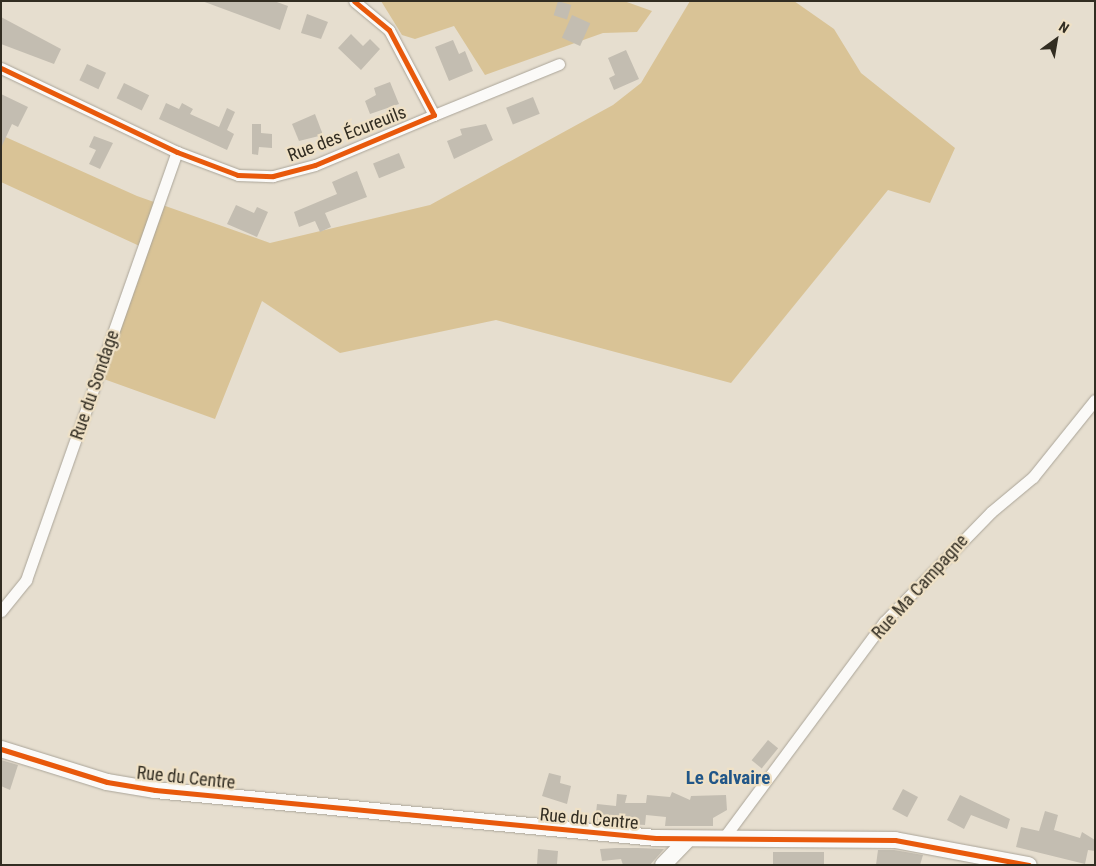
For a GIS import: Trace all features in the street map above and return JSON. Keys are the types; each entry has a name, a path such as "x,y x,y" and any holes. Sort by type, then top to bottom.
{"street":[{"name":"Rue des Écureuils","path":"354,1 389,30 434,115"},
{"name":"Rue des Écureuils","path":"1,68 178,152 238,175 273,176 315,164 559,64"},
{"name":"Rue du Sondage","path":"1,611 26,580 178,152"},
{"name":"Rue Ma Campagne","path":"724,836 884,622 984,518 1033,477 1095,400"},
{"name":"Rue du Centre","path":"1,749 107,782 156,790 686,840 724,836 895,840 1029,865"},
{"path":"663,865 686,840"}],"shaded area":[{"path":"381,1 624,1 652,11 637,32 603,33 485,75 454,26 415,39 402,35"},
{"path":"690,1 794,1 834,29 861,73 955,148 930,203 888,190 731,383 496,320 340,353 262,301 215,419 101,378 146,249 1,182 1,135 137,196 270,243 430,205 613,105 641,83"}],"building":[{"path":"202,1 274,1 288,6 280,30"},
{"path":"558,1 571,5 567,19 554,15"},
{"path":"307,14 328,22 321,39 301,33"},
{"path":"572,15 590,23 580,46 562,38"},
{"path":"1,17 61,49 54,64 1,44"},
{"path":"351,34 363,46 370,39 380,49 361,70 338,48"},
{"path":"453,40 459,54 465,51 473,71 449,81 435,47"},
{"path":"626,50 639,79 614,90 609,78 615,75 608,58"},
{"path":"87,64 106,73 98,89 79,80"},
{"path":"390,82 399,104 370,114 365,101 376,95 374,88"},
{"path":"124,83 149,95 142,111 117,98"},
{"path":"1,94 28,107 18,127 12,124 1,148"},
{"path":"533,97 540,114 513,125 506,108"},
{"path":"166,103 179,109 182,103 193,109 190,114 219,127 227,108 235,112 227,130 234,134 227,150 159,119"},
{"path":"315,114 323,135 299,141 292,124"},
{"path":"252,124 261,124 261,133 272,134 272,148 259,147 258,155 252,154"},
{"path":"486,124 493,140 454,159 447,141 462,135 460,129"},
{"path":"94,136 113,143 100,169 89,164 96,150 89,147"},
{"path":"399,153 405,168 379,178 373,163"},
{"path":"357,171 367,197 325,213 331,227 320,232 315,221 299,227 294,212 337,194 332,182"},
{"path":"236,205 254,213 257,207 268,212 257,237 227,224"},
{"path":"768,740 778,748 762,768 752,760"},
{"path":"1,760 18,765 10,790 1,786"},
{"path":"549,773 561,776 560,783 571,786 567,804 542,796"},
{"path":"903,789 918,797 907,817 892,809"},
{"path":"672,792 690,800 691,796 726,795 727,810 713,818 713,826 665,826 666,817 646,815 645,825 595,822 597,804 616,806 617,794 627,795 625,803 646,803 647,795 670,797"},
{"path":"960,795 1010,819 1007,829 971,815 964,829 947,820"},
{"path":"1045,811 1058,815 1054,830 1080,838 1082,832 1095,840 1095,851 1088,850 1085,864 1016,847 1021,827 1039,831"},
{"path":"538,849 558,851 557,864 537,865"},
{"path":"600,849 664,849 650,865 623,865 621,859 602,861"},
{"path":"878,850 894,850 923,855 920,865 876,865"},
{"path":"773,852 824,852 824,865 773,865"}],"cycle path":[{"path":"1,68 177,152 238,175 273,176 315,165 434,115 389,30 354,1"},
{"path":"1,749 107,782 155,790 656,838 895,840 1029,865"}],"district":[{"name":"Le Calvaire","path":"728,778"}]}
